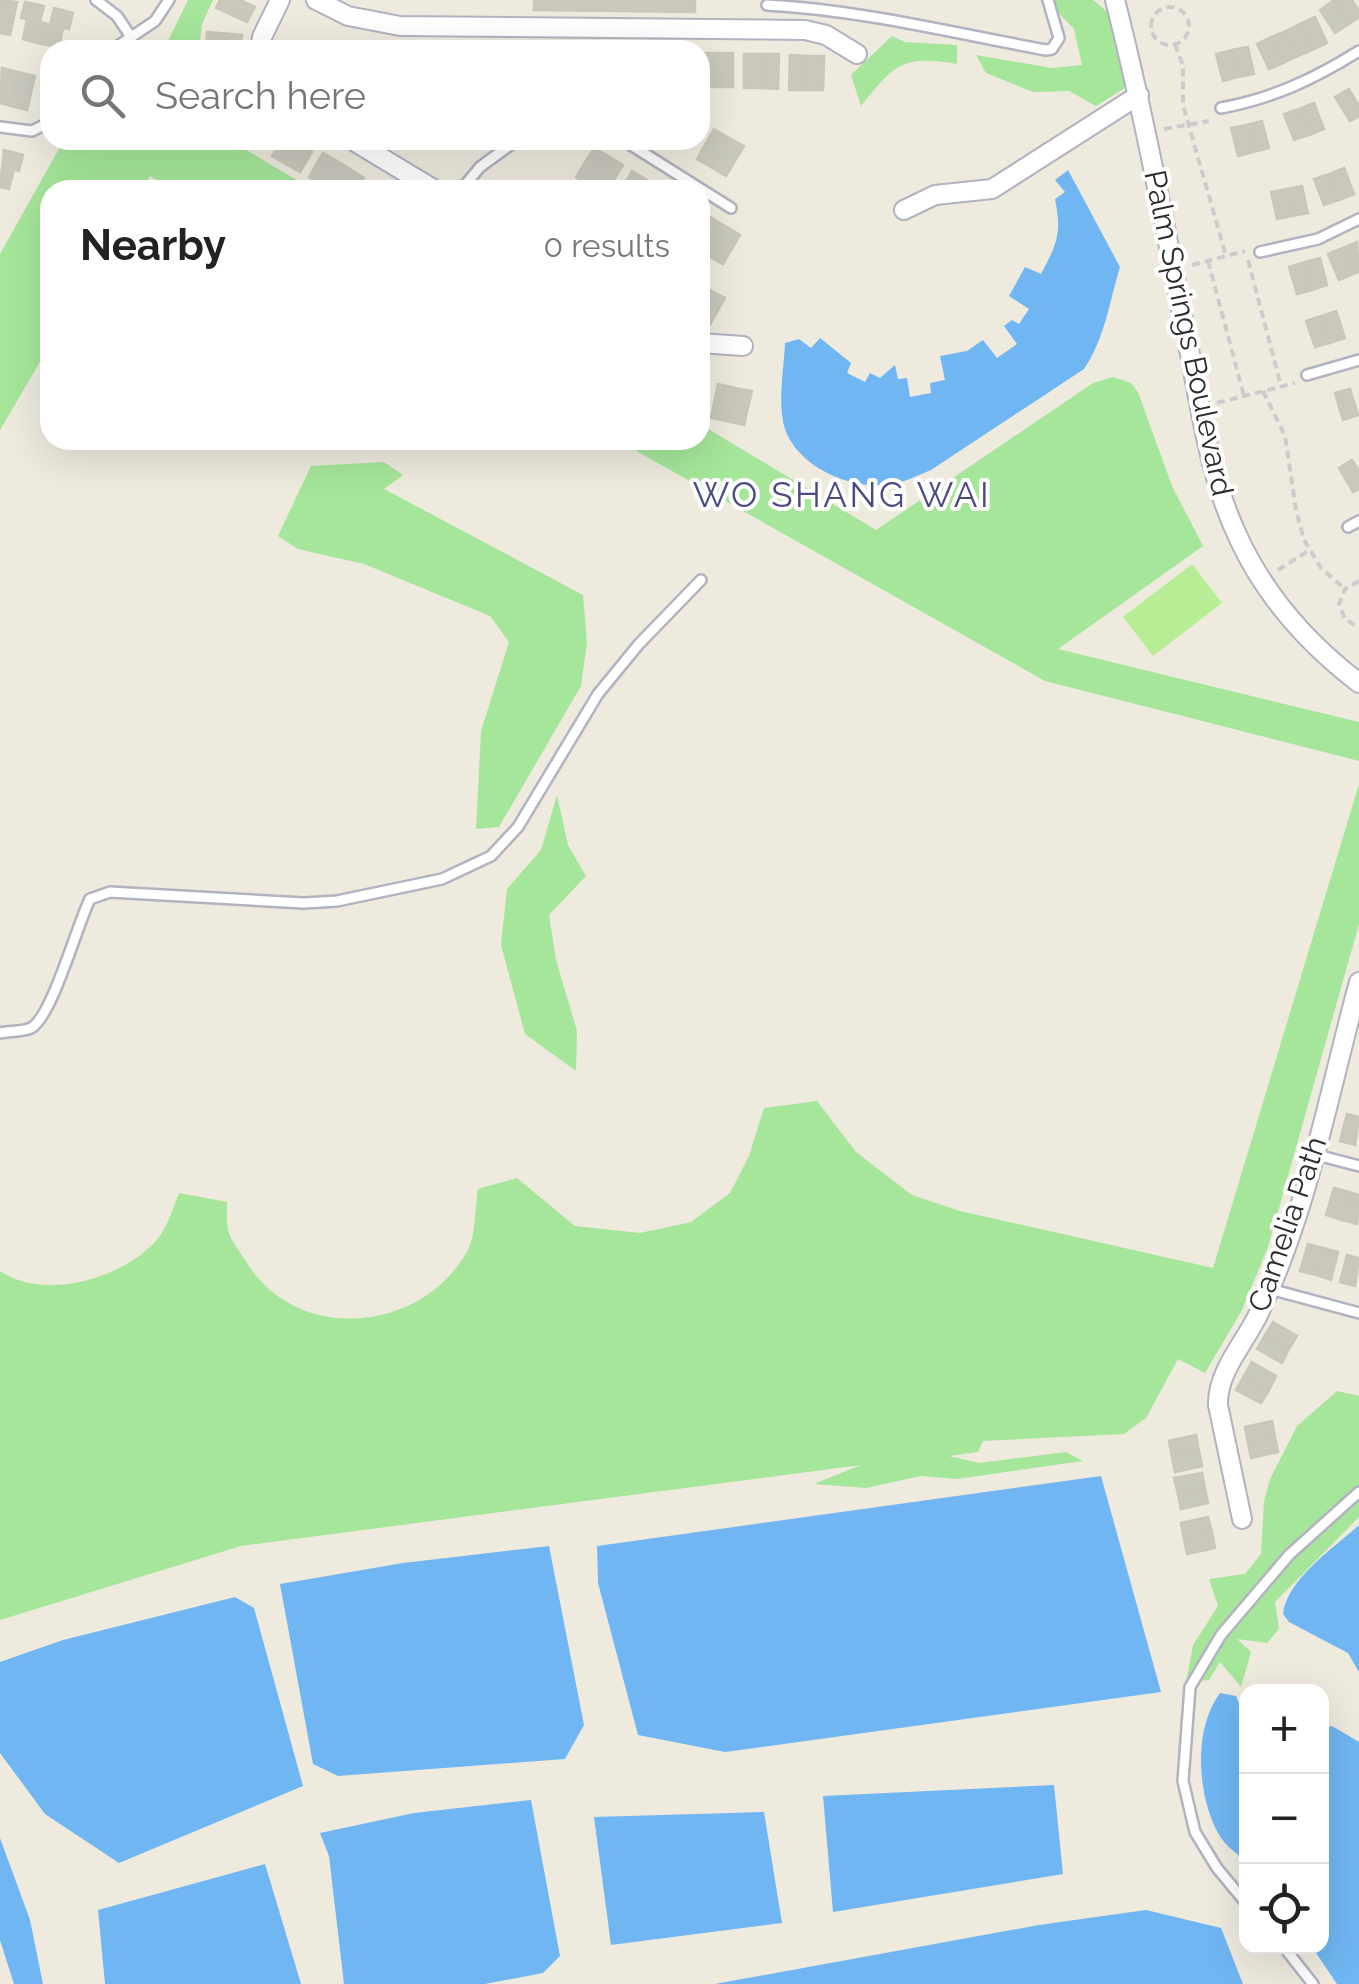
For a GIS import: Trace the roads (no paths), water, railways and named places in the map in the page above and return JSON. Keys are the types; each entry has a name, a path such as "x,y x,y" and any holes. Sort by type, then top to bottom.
{"street":[{"path":"262,40 280,0"},
{"path":"316,0 348,16 400,26 816,32 856,54"},
{"name":"Palm Springs Boulevard","path":"1115,0 1139,95 1209,447 1226,509 1270,594 1312,643 1359,682"},
{"path":"904,210 935,195 992,189 1139,95"},
{"path":"369,150 418,180"},
{"path":"710,344 742,346"},
{"name":"Camelia Path","path":"1242,1519 1218,1405 1219,1388 1270,1290 1284,1253 1353,1026 1359,982"}],"lane":[{"path":"96,0 116,16 131,38"},
{"path":"128,40 155,22 169,0"},
{"path":"766,30 767,3 897,21 1046,50 1052,49 1059,38 1048,0"},
{"path":"1222,108 1280,94 1359,52"},
{"path":"0,127 32,132 40,128"},
{"path":"470,180 502,150"},
{"path":"639,150 687,180"},
{"path":"710,195 731,208"},
{"path":"1260,252 1318,238 1359,219"},
{"path":"1307,375 1359,360"},
{"path":"1348,527 1359,520"},
{"path":"0,1033 32,1028 47,1011 90,899 110,892 304,903 338,901 442,879 491,856 518,827 598,694 639,644 701,580"},
{"path":"1312,1154 1359,1166"},
{"path":"1270,1290 1359,1313"},
{"path":"1239,1894 1194,1832 1183,1781 1190,1687 1221,1635 1289,1555 1359,1492"},
{"path":"1290,1954 1313,1984"}],"water":[{"path":"1068,170 1120,267 1102,333 1084,369 931,470 899,483 872,485 841,479 801,454 783,419 785,343 799,339 811,348 820,338 851,363 847,373 865,382 870,373 880,378 895,365 898,379 907,378 910,397 931,393 930,383 945,380 940,356 967,351 983,340 997,358 1017,344 1004,326 1012,320 1019,324 1029,309 1009,296 1025,267 1041,274 1058,230 1055,199 1065,192 1055,180"},
{"path":"1101,1476 1161,1692 725,1752 638,1735 598,1583 597,1546"},
{"path":"1359,1525 1359,1672 1348,1653 1289,1622 1283,1614 1286,1601 1302,1577"},
{"path":"549,1546 584,1725 565,1759 338,1776 313,1764 280,1584 403,1563"},
{"path":"235,1597 254,1608 303,1786 119,1863 45,1814 0,1753 0,1662 63,1640"},
{"path":"1220,1693 1236,1696 1239,1703 1239,1855 1218,1833 1202,1781 1202,1743 1211,1708"},
{"path":"1329,1727 1359,1742 1359,1984 1337,1984 1317,1954 1329,1954"},
{"path":"1054,1785 1063,1874 833,1912 823,1796"},
{"path":"531,1800 560,1956 543,1973 485,1984 344,1984 329,1856 320,1833 414,1813"},
{"path":"764,1812 782,1923 611,1945 594,1817"},
{"path":"0,1838 30,1920 43,1984 14,1984 0,1940"},
{"path":"265,1864 301,1984 105,1984 98,1910"},
{"path":"1146,1910 1221,1928 1243,1984 715,1984 1039,1925"}],"district":[{"name":"WO SHANG WAI","path":"842,494"}]}
